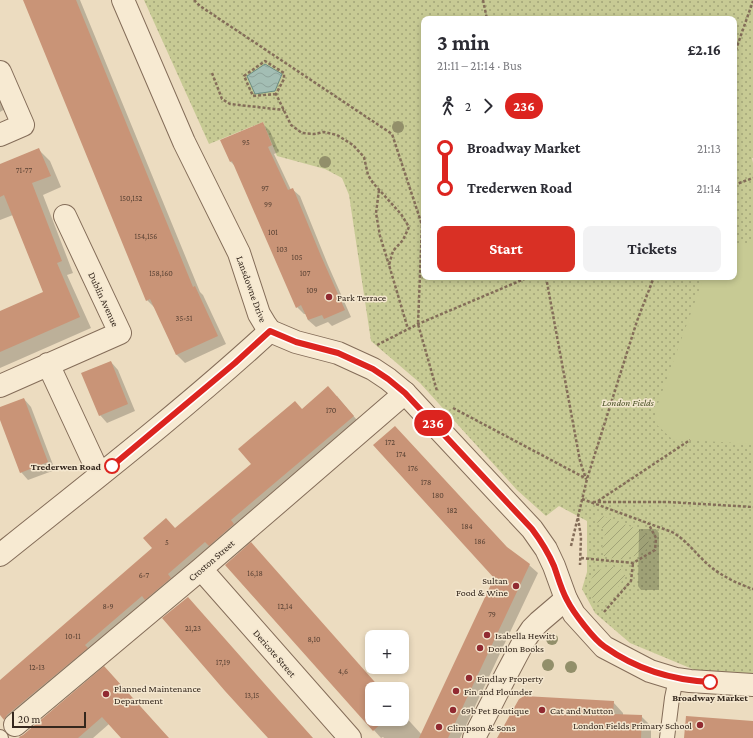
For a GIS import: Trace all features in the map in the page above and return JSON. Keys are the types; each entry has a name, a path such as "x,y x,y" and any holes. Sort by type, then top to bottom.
{"street":[{"name":"Lansdowne Drive","path":"123,0 184,142 239,253 259,314 270,331 296,342 338,353 373,369 405,393 532,529 546,549 566,599 574,614 604,647 650,671 676,678 705,682 753,685"},
{"path":"0,72 23,125 0,135"},
{"name":"Dublin Avenue","path":"0,386 120,333 65,216"},
{"path":"0,556 235,363 270,331"},
{"path":"48,364 94,463 102,473"},
{"name":"Croston Street","path":"5,733 201,569 405,393"},
{"name":"Dericote Street","path":"201,569 350,738"},
{"path":"474,738 524,641 532,629 566,599"}],"lane":[{"path":"667,738 676,678"}],"path":[{"path":"194,0 206,10 392,134 421,222"},
{"path":"483,0 486,16"},
{"path":"737,46 753,1"},
{"path":"265,61 284,73 284,79 276,94 253,96 244,76 265,61"},
{"path":"212,74 222,99 230,104 284,110"},
{"path":"276,94 291,125 302,133 314,134 324,132 336,135 353,145 364,157 368,175 373,184 401,214 409,227 403,240 393,251 389,265"},
{"path":"737,184 753,178"},
{"path":"379,189 376,213 380,236 408,328"},
{"path":"421,250 418,324 438,394"},
{"path":"371,348 408,328 523,280"},
{"path":"547,280 580,461 587,479"},
{"path":"570,553 577,516 587,479 637,321 653,280"},
{"path":"447,405 587,479"},
{"path":"597,501 690,440"},
{"path":"582,499 648,522 682,537 711,568 743,586 753,589"},
{"path":"590,502 668,502 753,507"},
{"path":"577,516 581,537 579,572"},
{"path":"581,558 633,563 655,550 656,538 648,522"},
{"path":"601,615 631,581 633,563"}],"green space":[{"name":"London Fields","path":"144,0 753,0 753,673 702,673 630,643 595,613 582,589 587,572 587,521 559,506 546,516 517,490 420,383 371,341 349,195 342,178 325,169 277,156 263,122 209,144"},
{"path":"753,243 753,444 672,439 657,425 657,406 703,280 737,280 737,244"},
{"path":"597,514 640,530 648,539 649,545 646,550 639,555 617,560 604,556 602,549 605,534 603,529 596,521"},
{"path":"608,567 616,567 624,570 625,576 613,595 605,601 596,602 590,591 591,581 597,572"}],"water":[{"path":"265,64 282,74 275,91 255,94 247,76"}],"building":[{"path":"23,0 76,0 193,287 195,286 218,336 176,355 150,299 146,301"},
{"path":"263,122 272,145 268,147 288,190 293,188 345,310 324,319 322,315 308,320 301,305 296,308 232,161 230,162 220,140"},
{"path":"39,148 51,176 32,183 62,261 57,263 80,317 0,352 0,311 43,292 4,195 0,197 0,164"},
{"path":"111,361 128,404 99,416 81,373"},
{"path":"328,386 354,416 231,520 234,524 209,546 205,542 168,574 171,578 145,600 142,596 85,645 88,648 7,715 4,720 0,715 0,680 152,548 143,538 166,518 175,528 251,464 238,449 295,401 302,409"},
{"path":"24,398 48,462 20,473 0,420 0,407"},
{"path":"395,426 507,547 530,564 448,738 419,738 494,578 373,445"},
{"path":"251,542 365,671 365,674 368,674 375,682 365,682 365,722 225,565"},
{"path":"188,597 313,738 268,738 225,691 162,618"},
{"name":"Planned Maintenance Department","path":"104,666 169,738 121,738 102,717 78,738 19,737 23,735"},
{"path":"524,696 614,701 613,714 642,715 641,738 497,738 519,699"},
{"path":"686,716 753,721 753,738 684,738"},
{"path":"369,726 378,726 373,731"}],"bus line":[{"name":"236","path":"112,466 235,363 270,331 296,342 338,353 373,369 405,393 532,529 546,549 566,599 574,614 604,647 650,671 690,681 710,682"}],"place":[{"name":"Park Terrace","path":"329,297"},
{"name":"Trederwen Road","path":"112,466"},
{"name":"Sultan Food & Wine","path":"516,586"},
{"name":"Isabella Hewitt","path":"487,635"},
{"name":"Donlon Books","path":"480,648"},
{"name":"Findlay Property","path":"469,678"},
{"name":"Broadway Market","path":"710,682"},
{"name":"Fin and Flounder","path":"456,691"},
{"name":"Planned Maintenance Department","path":"106,694"},
{"name":"69b Pet Boutique","path":"453,710"},
{"name":"Cat and Mutton","path":"542,710"},
{"name":"London Fields Primary School","path":"700,725"},
{"name":"Climpson & Sons","path":"439,727"}]}
